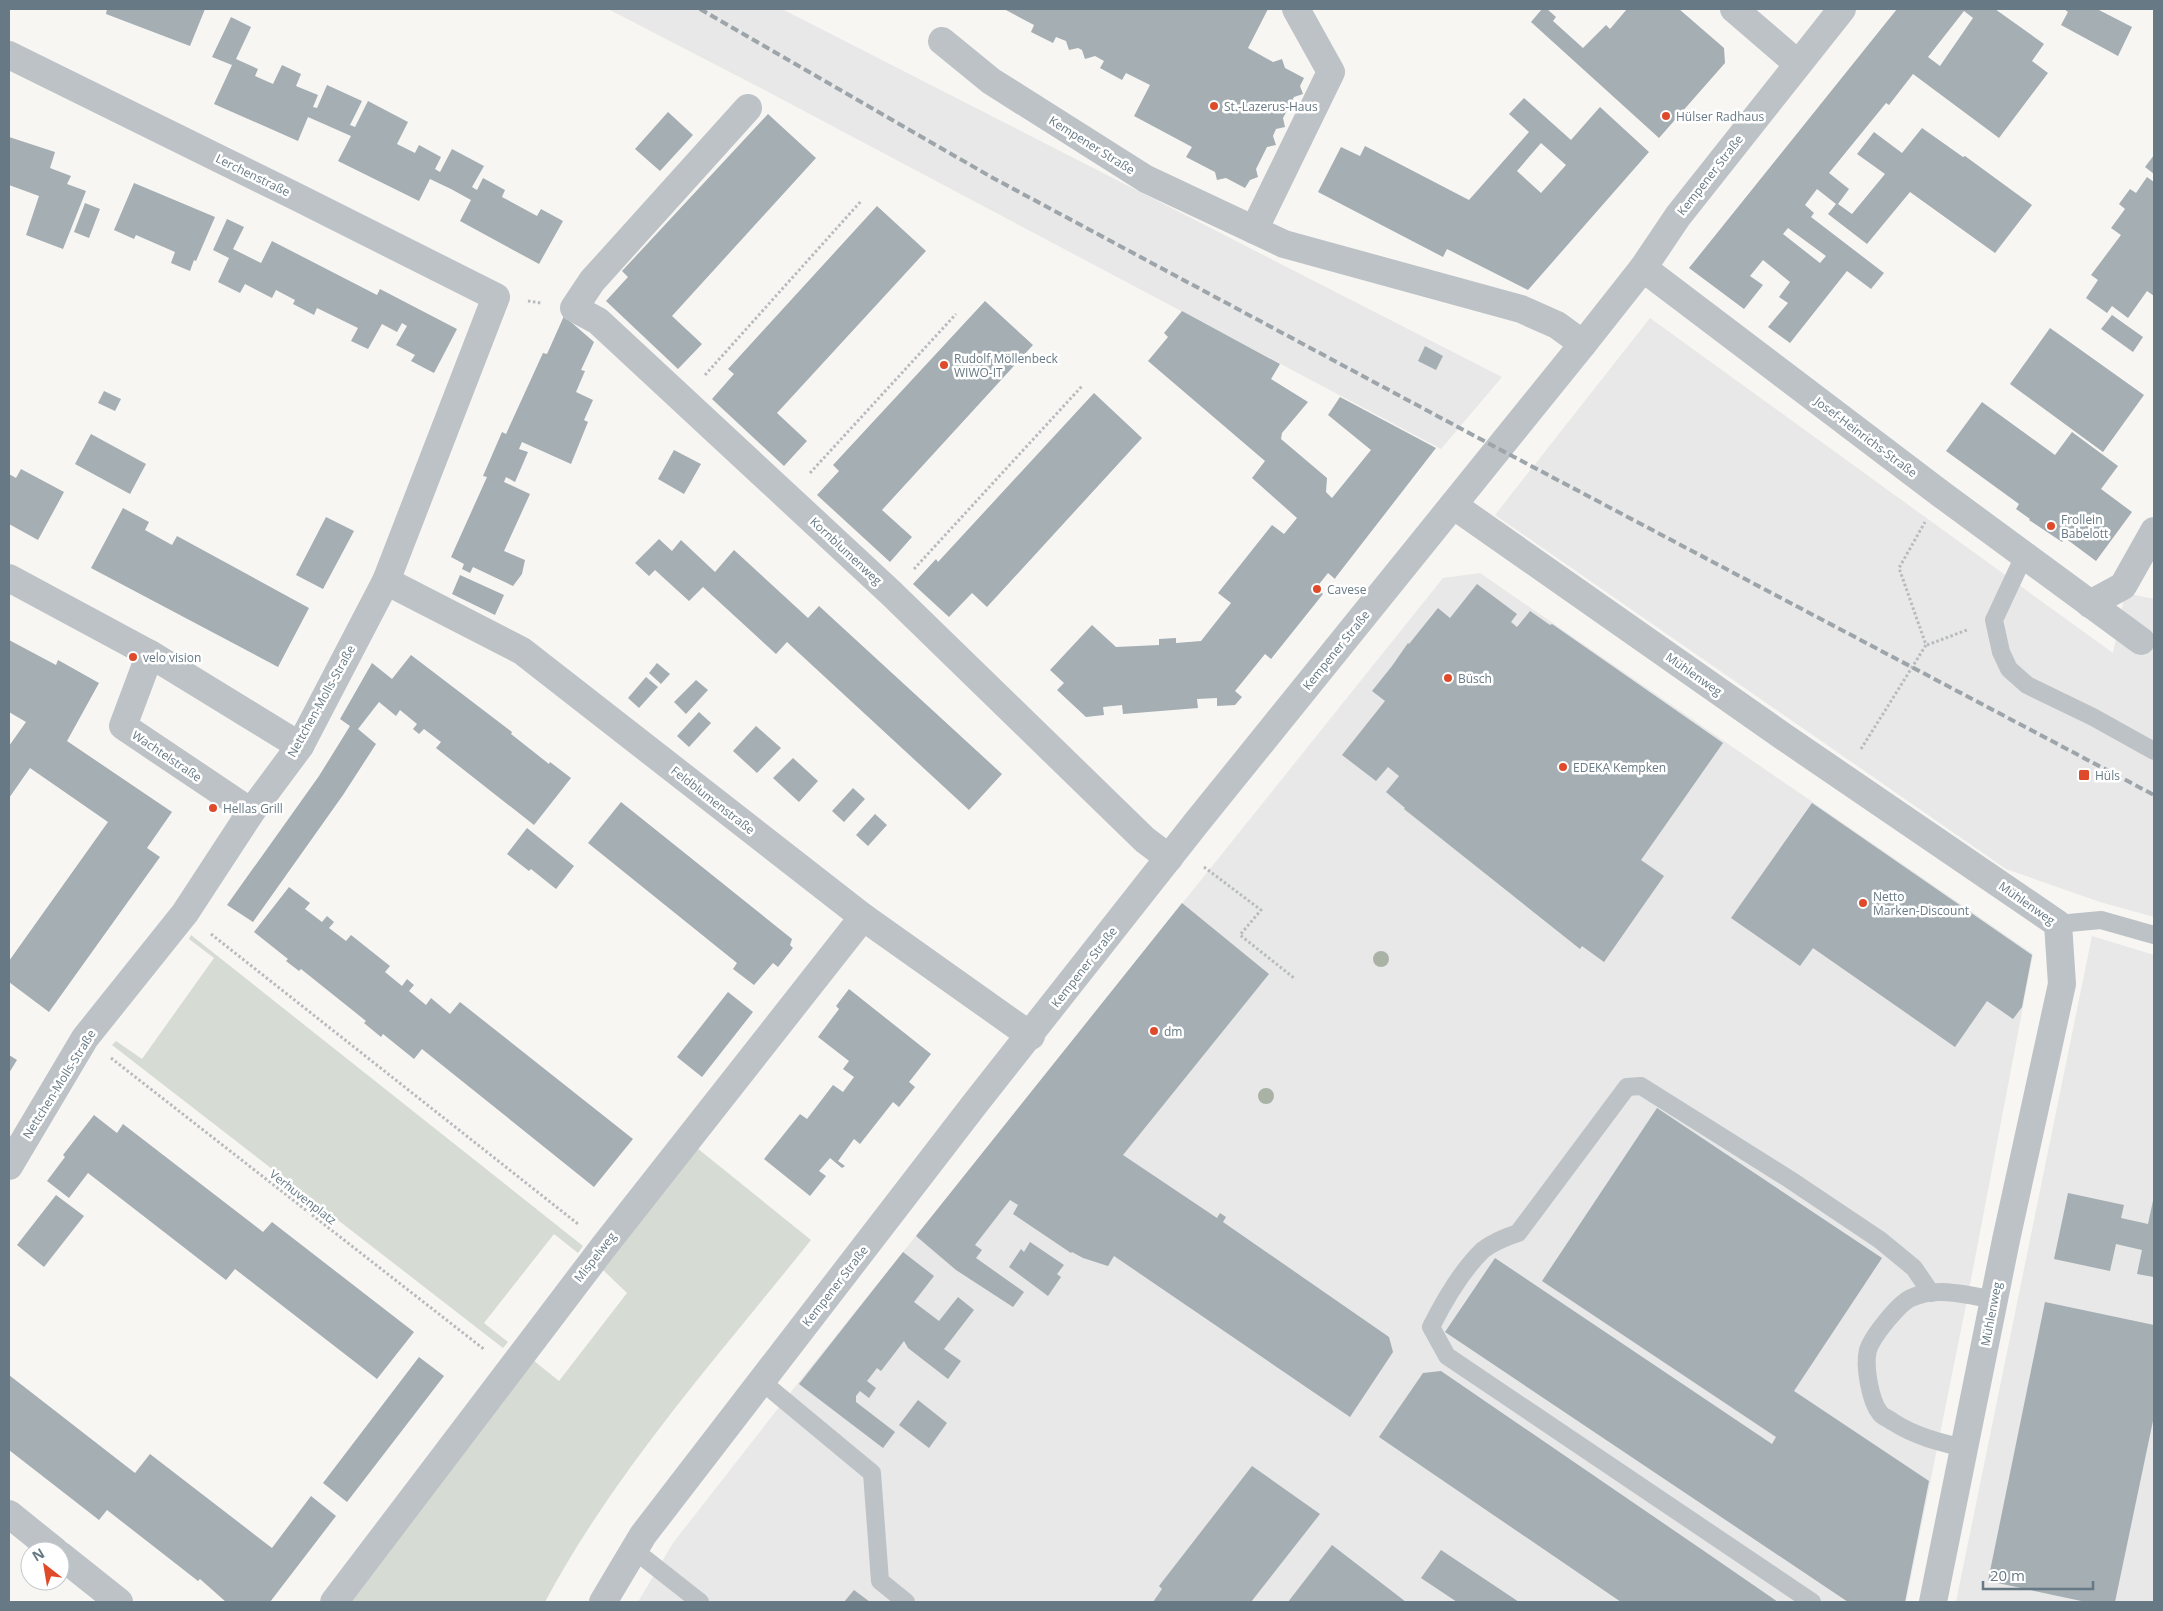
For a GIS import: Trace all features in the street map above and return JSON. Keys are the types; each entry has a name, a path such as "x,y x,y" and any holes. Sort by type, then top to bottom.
{"street":[{"path":"1254,230 1331,72 1296,9"},
{"path":"1734,9 1798,64"},
{"name":"Kempener Straße","path":"603,1602 643,1534 974,1105 1173,852 1583,344 1643,268 1678,216 1842,9"},
{"name":"Kempener Straße","path":"942,41 991,81 1146,179 1284,244 1521,309 1557,325 1583,344"},
{"name":"Lerchenstraße","path":"9,55 496,297"},
{"path":"574,308 592,281 748,108"},
{"name":"Josef-Heinrichs-Straße","path":"1643,268 1941,494 2141,641"},
{"name":"Nettchen-Molls-Straße","path":"9,1166 85,1038 185,913 250,812 300,746 386,581 496,297"},
{"name":"Kornblumenweg","path":"574,308 598,321 788,497 891,593 1145,840 1173,852"},
{"name":"Mühlenweg","path":"1453,505 1843,778 2058,924 2062,984 1994,1300 1933,1602"},
{"path":"2090,604 2123,586 2154,531"},
{"path":"9,578 150,654 300,746"},
{"name":"Feldblumenstraße","path":"386,581 522,651 863,918 1030,1036"},
{"name":"Wachtelstraße","path":"150,654 123,726 250,812"},
{"name":"Mispelweg","path":"334,1602 509,1369 863,918"},
{"path":"9,1514 43,1541"},
{"path":"70,1563 119,1602"}],"lane":[{"path":"2024,556 1994,620 2001,652 2009,669 2027,685 2093,717 2154,751"},
{"path":"2058,924 2101,920 2154,935"},
{"path":"1812,1602 1447,1356 1431,1327 1446,1296 1484,1250 1497,1241 1518,1233 1626,1087 1642,1086 1789,1179 1880,1240 1914,1268 1931,1293"},
{"path":"1964,1448 1927,1439 1905,1430 1880,1413 1868,1382 1868,1350 1889,1316 1910,1298 1931,1293 1956,1293 1994,1300"},
{"path":"761,1381 872,1473 880,1581 906,1602"},
{"path":"634,1550 700,1602"}],"path":[{"path":"683,400 862,200"},
{"path":"496,297 574,308"},
{"path":"788,497 956,314"},
{"path":"891,593 1083,385"},
{"path":"1926,645 1898,568 1941,494"},
{"path":"1843,778 1926,645 1994,620"},
{"path":"1173,852 1261,910 1240,935 1294,978"},
{"path":"185,913 605,1245"},
{"name":"Verhuvenplatz","path":"85,1038 509,1369"}],"shaded area":[{"path":"608,9 782,9 1502,377 1441,449"},
{"path":"1650,318 2113,653 2125,593 2154,599 2154,917 2100,902 2006,869 1495,515"},
{"path":"1480,573 2033,954 1968,1295 1906,1602 638,1602 673,1543 794,1388 1443,578"},
{"path":"191,935 583,1246 578,1253 554,1234 484,1323 508,1342 503,1348 112,1045 116,1041 142,1059 214,958 189,939"},
{"path":"2092,936 2154,955 2154,1602 1956,1602"},
{"path":"697,1148 811,1240 669,1415 635,1461 572,1554 545,1602 345,1602 533,1360 559,1381 627,1293 603,1270"}],"building":[{"path":"107,9 205,9 190,46 106,14"},
{"name":"St.-Lazerus-Haus","path":"1004,9 1268,9 1248,48 1273,62 1282,59 1285,68 1304,78 1300,86 1303,94 1294,97 1283,118 1285,127 1276,129 1273,136 1276,145 1267,147 1256,169 1258,177 1250,180 1245,188 1226,178 1217,180 1215,172 1186,157 1192,147 1134,116 1150,85 1126,73 1122,80 1100,68 1104,61 1095,56 1085,59 1082,50 1078,48 1069,50 1066,41 1056,37 1053,43 1031,32 1034,25"},
{"path":"1542,9 1547,9 1556,17 1553,21 1583,48 1606,25 1610,29 1627,9 1679,9 1724,48 1725,63 1659,138 1531,22"},
{"path":"1897,9 1995,9 2044,44 2032,61 2048,73 1999,138 1913,74 1889,105 1886,103 1829,173 1849,189 1838,204 1852,214 1885,174 1857,154 1874,132 1902,153 1922,128 1963,157 1965,156 2032,205 1995,253 1910,192 1867,244 1828,214 1836,204 1817,189 1805,205 1814,213 1811,217 1884,273 1871,289 1847,271 1790,343 1768,327 1788,303 1779,297 1790,282 1763,260 1750,276 1763,285 1744,309 1689,268","holes":["1964,11 1973,18 1940,66 1928,57","1788,228 1826,256 1820,263 1783,234"]},
{"path":"2064,9 2097,9 2132,27 2118,56 2061,25 2068,12"},
{"path":"231,17 251,27 236,59 258,69 255,76 273,84 282,65 301,74 296,86 318,95 313,107 317,108 327,85 362,101 350,125 355,127 368,101 408,122 397,144 415,153 419,145 441,157 435,169 440,172 452,149 484,166 472,187 477,190 483,178 505,190 502,197 537,216 541,209 563,221 539,264 460,221 471,200 451,189 430,179 419,201 338,161 351,136 308,117 298,141 214,104 232,65 212,57"},
{"path":"1524,98 1571,140 1600,107 1649,152 1528,290 1447,249 1443,257 1318,192 1341,147 1360,156 1365,146 1469,200 1529,132 1509,114","holes":["1541,143 1566,165 1541,193 1517,171"]},
{"path":"668,112 693,135 660,171 635,149"},
{"path":"768,114 816,158 672,316 702,344 678,369 606,301 628,277 622,271"},
{"path":"9,137 55,152 50,168 71,176 67,184 86,191 63,249 26,235 39,196 9,185"},
{"path":"2154,155 2154,174 2145,167"},
{"path":"2147,177 2154,182 2154,296 2147,291 2128,318 2112,306 2107,313 2086,298 2098,280 2091,275 2121,235 2111,228 2125,209 2119,204 2130,189 2136,193"},
{"path":"134,183 215,217 190,271 171,263 175,252 136,235 134,239 114,230"},
{"path":"85,203 100,209 89,238 74,232"},
{"path":"877,206 926,251 777,413 807,441 784,466 712,399 734,374 728,369"},
{"path":"227,219 244,227 233,249 261,263 272,241 377,295 380,289 457,329 434,373 411,361 415,355 396,345 407,326 402,323 397,332 382,324 368,349 351,341 358,328 317,308 314,315 293,304 295,300 276,290 272,298 245,284 240,293 218,282 229,258 213,250"},
{"path":"985,301 1033,345 882,510 912,537 890,562 817,495 839,471 833,465"},
{"path":"1182,311 1280,364 1271,379 1308,402 1282,433 1281,439 1327,478 1326,492 1332,498 1371,450 1328,415 1340,397 1436,448 1335,579 1328,573 1316,588 1323,594 1271,659 1265,654 1235,691 1242,697 1235,705 1217,706 1217,698 1197,699 1198,708 1123,714 1122,705 1103,707 1104,715 1086,717 1057,690 1064,683 1050,670 1092,625 1116,647 1159,645 1159,639 1176,638 1176,643 1201,641 1231,603 1218,593 1272,525 1284,534 1297,518 1252,478 1265,461 1148,361 1168,337 1164,333"},
{"path":"2112,315 2143,337 2133,352 2101,329"},
{"path":"564,316 594,342 581,370 585,371 576,392 593,400 584,420 588,422 571,464 522,442 519,449 528,452 515,482 506,477 504,482 530,494 504,551 525,560 522,574 513,586 473,567 470,573 462,569 464,564 451,557 487,477 483,476 502,432 506,434 543,353 547,354"},
{"path":"2050,328 2144,395 2103,452 2010,384"},
{"path":"1425,346 1443,356 1436,370 1418,361"},
{"path":"104,391 121,399 115,411 98,403"},
{"path":"1094,393 1142,438 987,607 972,593 949,617 913,584 936,559 938,562"},
{"path":"1982,402 2055,455 2072,432 2118,466 2101,489 2132,512 2096,561 2065,538 2062,542 2029,520 2016,509 2019,504 1946,451"},
{"path":"91,434 146,464 130,494 75,464"},
{"path":"674,450 701,464 684,494 658,479"},
{"path":"21,469 64,492 38,540 9,524 9,474 16,478"},
{"path":"123,508 149,522 145,530 172,545 177,536 309,608 278,667 91,568"},
{"path":"326,517 354,531 323,589 296,575"},
{"path":"659,539 672,551 681,540 715,572 734,550 808,618 819,606 1002,774 969,810 787,642 776,654 703,587 689,601 655,570 649,576 635,563"},
{"path":"460,575 504,595 495,615 452,594"},
{"path":"1477,584 1517,614 1511,622 1517,627 1530,611 1550,625 1552,624 1723,743 1641,860 1664,876 1604,962 1582,946 1580,949 1404,809 1386,792 1399,776 1388,767 1376,781 1342,755 1385,701 1372,691 1408,643 1438,608 1450,618"},
{"path":"9,640 56,665 58,660 99,683 67,741 172,812 147,848 160,857 49,1012 9,982 9,961 108,822 30,768 9,798 9,746 26,722 9,712"},
{"path":"411,655 512,732 511,734 549,764 550,762 571,778 534,825 436,748 441,742 424,729 419,734 413,729 417,724 400,710 396,716 379,702 358,729 376,744 343,795 253,922 227,905 319,776 350,726 340,719 372,663 392,679"},
{"path":"657,663 670,674 661,684 649,673"},
{"path":"646,677 658,687 639,708 628,698"},
{"path":"696,680 708,690 686,714 674,702"},
{"path":"699,712 711,723 689,747 677,736"},
{"path":"756,726 781,748 757,773 733,751"},
{"path":"793,758 818,781 799,802 773,778"},
{"path":"853,788 865,799 844,822 832,811"},
{"path":"621,802 792,939 790,945 793,948 778,967 773,963 754,985 733,969 737,963 588,843"},
{"path":"1812,803 2032,955 2022,1007 2013,1019 1987,1001 1955,1047 1813,948 1800,966 1731,918"},
{"path":"875,814 887,825 868,846 856,835"},
{"path":"527,828 574,866 556,889 531,869 529,871 507,854"},
{"path":"289,887 310,903 305,909 322,922 327,916 334,922 329,928 346,941 351,935 390,966 385,972 402,986 407,979 414,985 409,991 426,1005 431,998 450,1014 460,1002 633,1139 594,1187 422,1049 414,1059 383,1034 381,1037 364,1023 366,1021 301,969 299,971 286,961 288,959 254,932"},
{"path":"1182,903 1269,974 1123,1155 1217,1218 1220,1213 1226,1217 1223,1222 1389,1337 1393,1352 1350,1417 1114,1256 1108,1266 1071,1253 1013,1214 1018,1205 1010,1200 975,1245 982,1250 976,1258 1024,1292 1013,1307 956,1270 916,1236"},
{"path":"849,989 931,1054 909,1082 915,1087 899,1107 893,1102 860,1144 854,1139 838,1161 845,1166 842,1168 830,1158 819,1171 826,1176 810,1196 764,1159 800,1114 807,1119 833,1085 843,1092 854,1077 843,1069 849,1061 818,1037 839,1009 836,1006"},
{"path":"728,992 753,1012 702,1077 677,1057"},
{"path":"9,1055 17,1060 9,1073"},
{"path":"1657,1108 1882,1258 1794,1391 1929,1481 1905,1602 1848,1602 1445,1332 1495,1258 1772,1444 1776,1437 1542,1281"},
{"path":"94,1115 117,1133 123,1124 263,1232 272,1222 414,1332 377,1379 235,1269 226,1280 88,1173 69,1198 47,1181 65,1157 63,1155"},
{"path":"2068,1193 2124,1205 2121,1218 2148,1224 2154,1196 2154,1277 2137,1274 2142,1250 2116,1244 2110,1271 2054,1259"},
{"path":"56,1195 84,1216 44,1267 17,1245"},
{"path":"1030,1242 1064,1265 1057,1274 1061,1277 1048,1296 1009,1267 1021,1249 1024,1252"},
{"path":"903,1252 934,1276 914,1302 939,1321 958,1297 974,1310 944,1349 961,1361 948,1379 908,1348 904,1341 881,1371 877,1368 867,1381 876,1388 869,1398 860,1391 856,1396 856,1402 895,1432 883,1448 799,1384"},
{"path":"2045,1302 2154,1325 2154,1416 2115,1602 2086,1602 1988,1581"},
{"path":"419,1357 444,1376 347,1502 323,1483"},
{"path":"1441,1371 1778,1602 1621,1602 1379,1437 1423,1373"},
{"path":"9,1375 135,1473 150,1454 272,1548 311,1496 336,1516 270,1602 226,1602 200,1579 198,1581 107,1510 99,1520 9,1450"},
{"path":"918,1400 947,1423 929,1448 899,1425"},
{"path":"1252,1466 1320,1514 1251,1602 1153,1602 1162,1589 1159,1586"},
{"path":"1332,1545 1406,1602 1288,1602"},
{"path":"1441,1550 1519,1602 1457,1602 1421,1578"},
{"path":"854,1590 870,1602 844,1602"}],"railway":[{"path":"700,9 993,178 1499,449 2154,795"}],"place":[{"name":"St.-Lazerus-Haus","path":"1214,106"},
{"name":"Hülser Radhaus","path":"1666,116"},
{"name":"Rudolf Möllenbeck WIWO-IT","path":"944,365"},
{"name":"Frollein Babelott","path":"2051,526"},
{"name":"Cavese","path":"1317,589"},
{"name":"velo vision","path":"133,657"},
{"name":"Büsch","path":"1448,678"},
{"name":"EDEKA Kempken","path":"1563,767"},
{"name":"Hüls","path":"2084,775"},
{"name":"Hellas Grill","path":"213,808"},
{"name":"Netto Marken-Discount","path":"1863,903"},
{"name":"dm","path":"1154,1031"}]}
